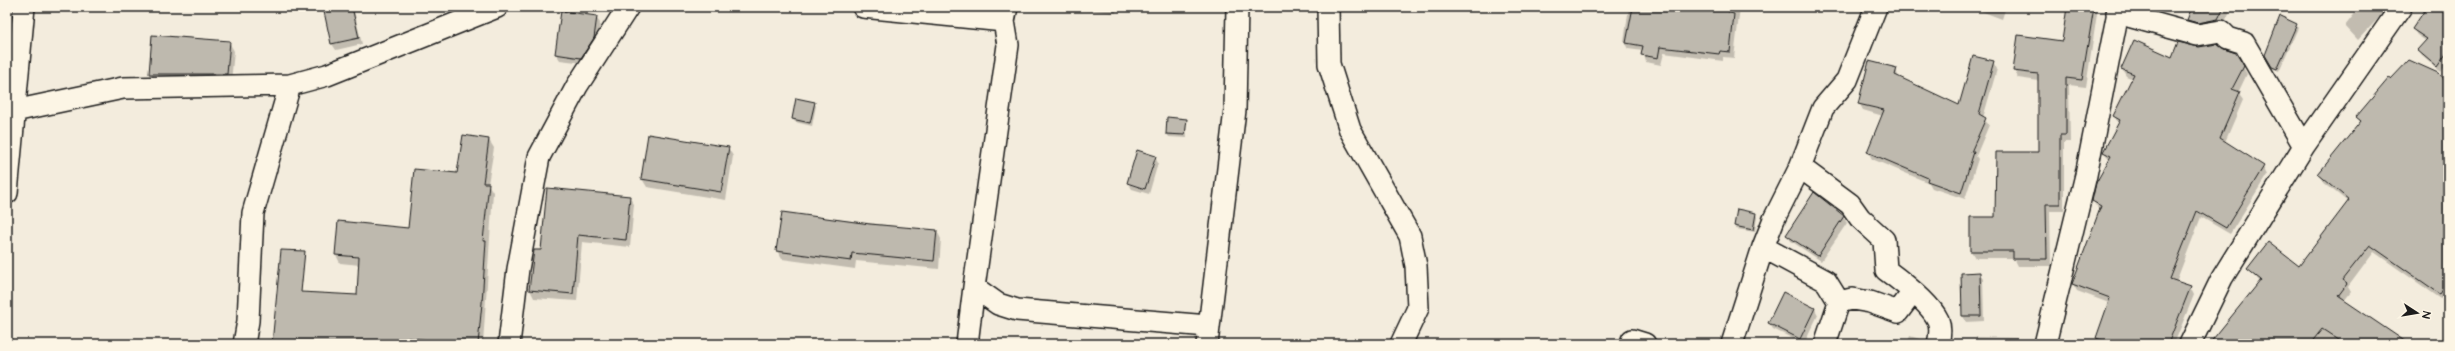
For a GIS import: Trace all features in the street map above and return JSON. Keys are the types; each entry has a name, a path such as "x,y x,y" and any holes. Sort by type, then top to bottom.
{"street":[{"path":"7,193 24,7"},
{"path":"14,111 123,88 290,85 327,75 497,7"},
{"path":"509,344 518,269 539,157 577,86 628,7"},
{"path":"863,7 1006,14 1008,45 967,344"},
{"path":"974,287 998,304 1017,310 1207,335 1235,110 1237,7"},
{"path":"1328,7 1329,64 1350,130 1410,236 1416,266 1418,308 1401,344"},
{"path":"1732,344 1763,247 1800,167 1823,108 1847,80 1876,7"},
{"path":"2190,344 2222,278 2304,146 2401,7"},
{"path":"2045,344 2086,175 2118,10 2197,35 2220,31 2228,38 2244,43 2304,146"},
{"path":"244,344 248,321 253,213 290,85"},
{"path":"1800,167 1850,204 1860,218 1884,240 1886,270 1913,292 1937,319 1940,335 1938,344"},
{"path":"1763,247 1826,281 1838,302 1825,344"},
{"path":"1838,302 1852,299 1870,302 1898,312 1913,292"}],"building":[{"path":"323,7 352,7 359,38 331,44"},
{"path":"1633,7 1730,7 1729,13 1734,14 1730,52 1720,51 1719,54 1660,47 1658,58 1641,55 1643,46 1626,43"},
{"path":"2067,7 2094,7 2082,80 2066,78 2066,135 2060,135 2060,204 2046,204 2047,259 2013,259 2013,251 1970,251 1970,217 1995,217 1996,152 2038,152 2038,74 2013,71 2018,35 2062,41"},
{"path":"2192,7 2224,7 2218,19 2198,23 2187,20"},
{"path":"2427,7 2441,7 2448,11 2448,51 2437,67 2417,50 2427,39 2412,29"},
{"path":"561,11 597,16 594,38 581,58 555,54"},
{"path":"2280,16 2297,24 2277,69 2272,67 2265,55"},
{"path":"152,35 230,41 227,74 149,74"},
{"path":"2134,40 2172,57 2178,42 2199,47 2217,44 2224,49 2236,53 2244,66 2232,89 2240,92 2220,138 2264,166 2226,228 2197,211 2170,279 2191,286 2168,344 2112,344 2096,338 2110,298 2072,284 2101,206 2092,201 2096,183 2111,156 2103,152 2120,120 2113,116 2134,74 2121,69"},
{"path":"1973,56 1994,61 1979,114 1986,118 1971,152 1974,152 1961,193 1927,181 1928,178 1867,152 1884,110 1858,104 1869,61 1897,68 1895,75 1959,105"},
{"path":"2409,60 2438,73 2448,82 2448,282 2440,294 2370,245 2342,280 2347,284 2338,296 2409,344 2345,344 2322,329 2310,344 2209,344 2261,280 2247,269 2268,242 2299,266 2349,200 2318,174 2361,121 2356,117 2389,78 2391,79"},
{"path":"796,98 815,102 810,123 792,119"},
{"path":"1167,117 1187,119 1185,135 1166,134"},
{"path":"648,134 729,147 721,192 641,179"},
{"path":"463,135 489,139 483,183 489,183 483,241 486,241 478,344 408,338 408,344 272,344 281,250 305,251 301,292 357,295 359,257 335,255 338,221 408,228 414,169 457,173"},
{"path":"1137,150 1156,156 1145,189 1127,183"},
{"path":"547,188 630,196 626,240 578,235 573,294 529,290 534,250 541,250"},
{"path":"1814,192 1844,216 1818,256 1786,235"},
{"path":"1737,209 1756,213 1753,230 1734,226"},
{"path":"782,212 870,224 937,230 934,261 852,253 851,261 776,251"},
{"path":"1980,272 1981,316 1962,316 1961,273"},
{"path":"1783,292 1815,308 1800,339 1768,323"}]}
